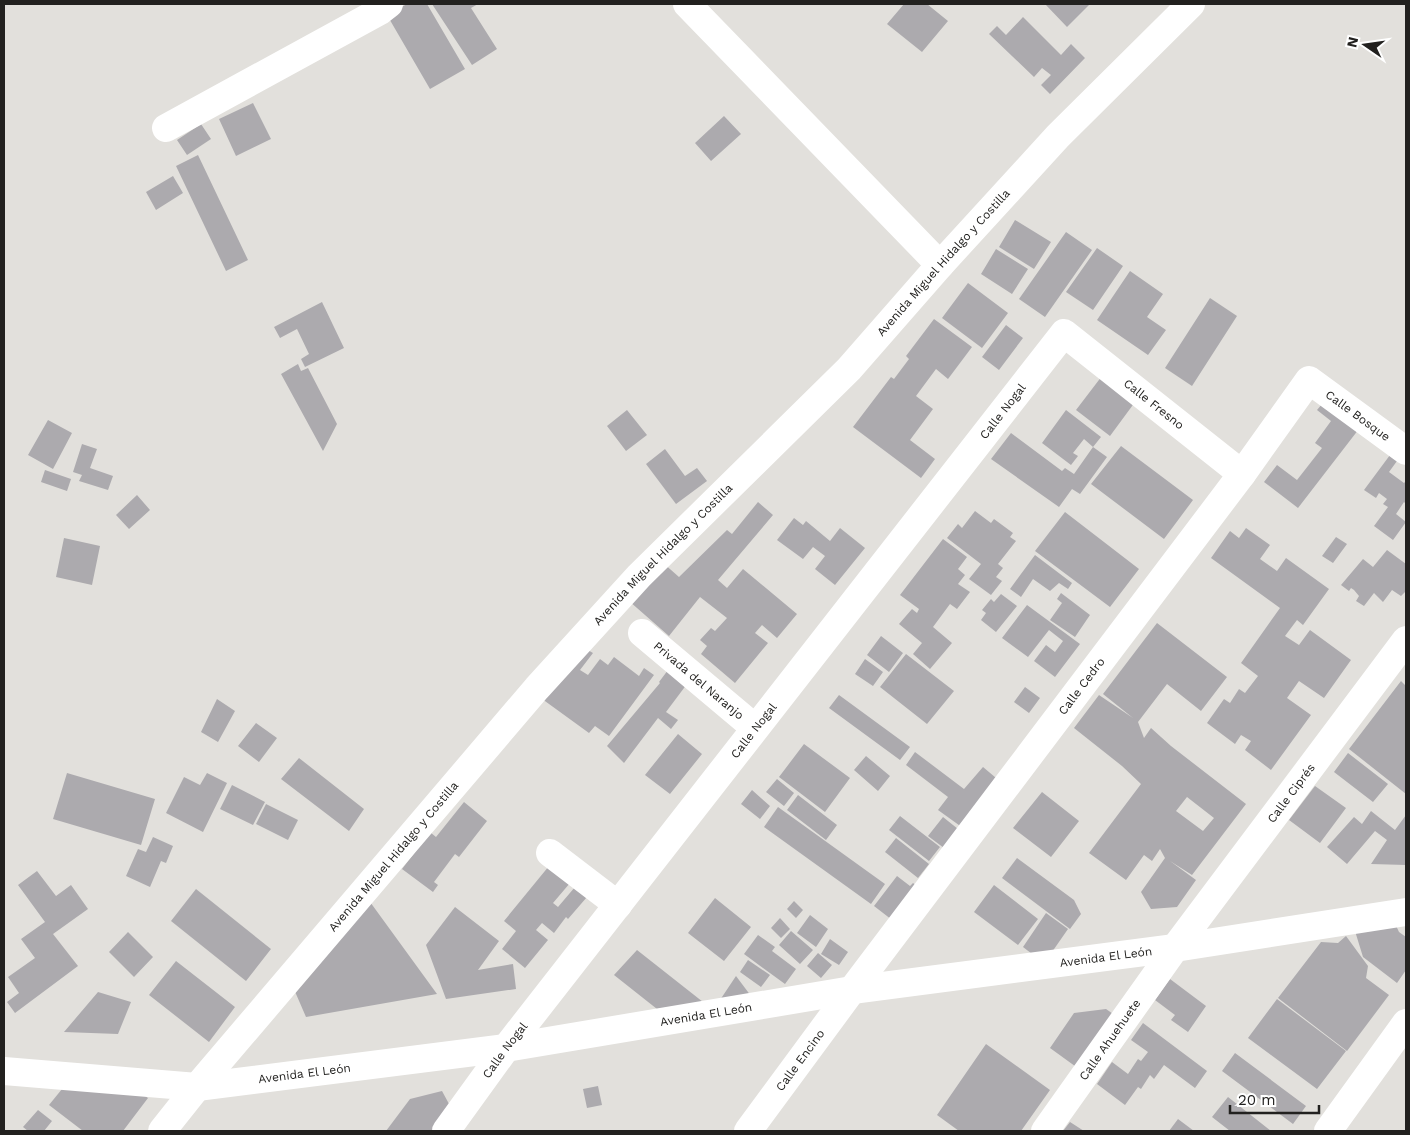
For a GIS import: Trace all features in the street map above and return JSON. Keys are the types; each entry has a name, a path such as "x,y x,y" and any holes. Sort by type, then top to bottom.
{"street":[{"path":"166,128 380,11 389,4"},
{"path":"687,4 940,266"},
{"name":"Avenida Miguel Hidalgo y Costilla","path":"162,1131 197,1087 550,674 639,576 849,369 1058,136 1191,4"},
{"name":"Calle Fresno","path":"1064,333 1242,474"},
{"name":"Calle Nogal","path":"446,1131 506,1048 1064,333"},
{"name":"Calle Cedro","path":"852,990 1242,474 1309,380"},
{"name":"Calle Bosque","path":"1309,380 1406,451"},
{"name":"Privada del Naranjo","path":"642,633 755,728"},
{"name":"Calle Ciprés","path":"1175,948 1406,640"},
{"path":"550,853 618,905"},
{"name":"Avenida El León","path":"10,1071 197,1087 506,1048 852,990 1175,948 1406,912"},
{"name":"Calle Ahuehuete","path":"1045,1131 1175,948"},
{"name":"Calle Encino","path":"748,1131 852,990"},
{"path":"1328,1131 1406,1023"}],"building":[{"path":"407,4 427,4 465,69 430,89 387,15"},
{"path":"432,4 478,4 471,8 497,49 472,65"},
{"path":"904,4 927,4 948,21 922,52 887,24"},
{"path":"1045,4 1090,4 1067,27"},
{"path":"1023,17 1061,55 1071,44 1085,58 1050,94 1041,85 1051,75 1042,68 1034,77 989,34 997,26 1006,35"},
{"path":"253,103 271,139 236,156 219,119"},
{"path":"724,116 741,134 711,161 695,143"},
{"path":"201,124 211,139 187,155 177,140"},
{"path":"198,155 248,260 226,271 176,166"},
{"path":"173,176 183,193 156,210 146,192"},
{"path":"1015,220 1051,242 1034,269 999,247"},
{"path":"1066,232 1092,250 1045,317 1019,299"},
{"path":"1097,248 1123,266 1093,310 1066,292"},
{"path":"996,249 1028,269 1012,294 981,274"},
{"path":"1130,271 1163,294 1147,317 1166,330 1148,355 1097,320"},
{"path":"968,283 1008,313 982,348 942,318"},
{"path":"1210,298 1237,316 1192,386 1165,368"},
{"path":"322,302 344,348 305,367 301,359 309,354 297,329 280,338 274,327"},
{"path":"934,319 972,347 948,379 936,369 916,396 933,409 910,440 935,459 921,478 853,427 891,377 894,379 909,359 906,356"},
{"path":"1006,325 1023,338 999,370 982,357"},
{"path":"298,364 301,371 308,368 337,424 323,451 281,374"},
{"path":"1105,372 1138,398 1110,436 1076,410"},
{"path":"1327,398 1362,425 1298,508 1264,482 1277,465 1297,480 1322,448 1315,443 1331,421 1317,410"},
{"path":"627,410 647,435 626,451 607,426"},
{"path":"1066,410 1101,437 1093,447 1084,439 1073,453 1078,456 1071,465 1042,443"},
{"path":"48,420 72,433 53,469 28,455"},
{"path":"1011,433 1062,471 1065,468 1074,474 1093,447 1107,457 1080,494 1072,489 1059,507 991,459"},
{"path":"82,444 97,449 90,468 113,476 108,490 79,481 82,475 73,472"},
{"path":"1121,446 1193,500 1164,539 1091,484"},
{"path":"665,449 685,476 697,468 707,481 676,504 646,464"},
{"path":"1390,455 1397,461 1389,472 1404,483 1406,481 1406,504 1404,502 1396,514 1406,522 1393,540 1374,526 1388,507 1383,504 1387,499 1379,493 1376,498 1364,490"},
{"path":"45,470 71,479 67,491 41,482"},
{"path":"137,495 150,510 129,529 116,515"},
{"path":"758,502 773,515 718,580 727,588 743,569 797,614 777,638 762,625 755,633 768,643 735,683 701,654 707,646 700,640 711,628 715,631 727,618 700,597 669,636 629,601 662,562 679,577 727,530 732,534"},
{"path":"975,511 991,523 994,519 1013,533 1010,537 1016,541 998,564 1003,568 996,577 1002,581 991,595 969,579 981,564 947,538 958,524 962,528"},
{"path":"1065,512 1139,569 1110,607 1035,551"},
{"path":"794,518 803,525 806,521 830,541 840,528 865,548 835,585 815,569 825,556 813,547 803,559 777,540"},
{"path":"1246,528 1270,545 1260,559 1277,571 1286,558 1329,589 1303,625 1297,620 1285,636 1299,645 1310,630 1351,660 1324,698 1299,681 1287,698 1311,715 1271,770 1245,750 1251,741 1241,735 1235,744 1207,723 1224,699 1230,703 1239,689 1245,693 1258,676 1241,663 1280,608 1211,558 1230,531 1239,538"},
{"path":"1336,537 1347,544 1333,563 1322,556"},
{"path":"64,538 100,546 92,585 56,577"},
{"path":"943,539 967,557 958,569 965,575 958,584 970,592 957,609 950,604 933,627 952,643 930,669 913,654 922,643 899,624 912,609 917,613 919,609 900,595"},
{"path":"1387,550 1406,564 1406,591 1401,596 1392,590 1383,602 1374,593 1364,606 1356,601 1359,596 1354,590 1351,588 1349,591 1341,585 1363,559 1373,567"},
{"path":"1035,555 1072,583 1068,589 1059,583 1050,591 1033,579 1021,597 1010,589"},
{"path":"1061,593 1090,615 1075,637 1050,620 1062,603 1057,599"},
{"path":"1001,594 1017,606 996,632 981,620 986,613 982,610 991,599 994,602"},
{"path":"1027,605 1080,644 1055,677 1034,661 1046,645 1055,652 1063,641 1049,630 1028,657 1002,638"},
{"path":"1157,623 1227,677 1201,711 1167,684 1138,722 1144,738 1151,728 1171,746 1246,804 1192,875 1170,861 1196,880 1177,907 1151,909 1141,892 1165,858 1160,849 1152,861 1144,855 1126,880 1089,853 1141,784 1122,766 1074,728 1099,695 1133,718 1103,694","holes":["1187,797 1214,818 1203,831 1176,811"]},
{"path":"881,636 903,653 889,672 867,655"},
{"path":"579,645 593,653 580,670 588,675 600,659 608,665 614,657 639,676 644,668 654,675 609,736 595,726 589,733 538,696"},
{"path":"906,654 954,691 927,724 880,687"},
{"path":"865,659 883,672 873,686 855,674"},
{"path":"668,670 687,684 666,712 678,720 671,729 658,718 624,763 607,746 660,683"},
{"path":"1401,681 1406,686 1406,794 1349,749"},
{"path":"1025,687 1040,698 1029,713 1014,702"},
{"path":"839,695 910,747 900,760 829,708"},
{"path":"217,699 235,711 218,742 201,732"},
{"path":"256,723 277,738 259,762 238,746"},
{"path":"678,734 702,754 670,794 645,775"},
{"path":"804,744 850,778 825,812 779,777"},
{"path":"915,752 964,789 983,767 1002,783 963,828 938,810 948,797 906,765"},
{"path":"1348,753 1388,784 1373,802 1334,772"},
{"path":"866,756 890,776 878,791 854,770"},
{"path":"299,758 364,809 349,831 281,779"},
{"path":"67,773 155,799 141,845 53,819"},
{"path":"207,773 227,783 203,832 166,813 184,777 200,785"},
{"path":"777,779 794,793 784,806 766,792"},
{"path":"232,785 265,802 253,825 220,809"},
{"path":"1315,786 1346,808 1320,843 1289,820"},
{"path":"752,790 770,806 760,819 741,804"},
{"path":"1042,792 1079,821 1051,857 1013,828"},
{"path":"798,795 837,825 826,840 787,810"},
{"path":"464,802 487,821 459,857 455,854 434,882 438,885 433,892 402,869 422,843 425,828 436,837"},
{"path":"266,804 298,820 288,840 256,824"},
{"path":"778,807 885,884 871,904 764,827"},
{"path":"1371,811 1395,830 1406,815 1406,865 1371,864 1387,840 1375,831 1347,864 1327,847 1354,817 1362,824"},
{"path":"900,816 940,847 929,861 889,830"},
{"path":"943,817 958,829 944,848 928,836"},
{"path":"153,837 173,846 166,863 161,861 150,887 126,876 138,849 146,852"},
{"path":"896,838 929,864 918,878 885,852"},
{"path":"1017,858 1074,900 1081,914 1070,929 1002,878"},
{"path":"549,866 570,883 553,903 558,907 575,887 587,897 568,919 566,917 554,933 542,923 536,930 548,940 525,968 502,949 516,931 504,921"},
{"path":"37,871 56,896 71,885 88,909 53,934 78,966 15,1013 7,1002 19,993 8,977 35,958 21,939 45,922 18,885"},
{"path":"897,876 910,886 913,883 922,890 896,923 874,906"},
{"path":"994,885 1038,919 1018,945 974,912"},
{"path":"196,889 271,949 246,981 171,921"},
{"path":"365,895 437,994 306,1017 290,980"},
{"path":"715,898 751,927 724,961 688,933"},
{"path":"794,901 803,910 796,918 787,909"},
{"path":"455,907 499,941 478,970 513,964 516,989 446,999 426,945"},
{"path":"1046,913 1068,929 1052,952 1036,957 1023,947"},
{"path":"810,915 828,929 816,947 797,933"},
{"path":"1392,917 1399,932 1406,937 1406,970 1397,983 1363,957 1355,931"},
{"path":"780,918 790,929 781,938 771,928"},
{"path":"791,931 813,950 800,964 779,945"},
{"path":"128,932 153,957 134,977 109,952"},
{"path":"758,935 775,947 772,951 796,969 785,984 744,954"},
{"path":"1346,936 1368,966 1366,978 1389,995 1347,1051 1278,998 1321,942 1338,943"},
{"path":"830,939 848,952 839,965 821,954"},
{"path":"637,950 703,1002 657,1009 614,975"},
{"path":"818,953 832,965 821,978 807,966"},
{"path":"748,960 770,975 761,987 740,972"},
{"path":"176,961 235,1007 209,1042 149,995"},
{"path":"736,976 751,996 720,1000"},
{"path":"1170,979 1206,1006 1188,1032 1171,1020 1175,1015 1155,1000"},
{"path":"98,992 131,1002 118,1034 64,1032"},
{"path":"1277,999 1346,1051 1317,1089 1248,1038"},
{"path":"1106,1009 1116,1016 1079,1069 1050,1048 1074,1013"},
{"path":"1143,1023 1207,1071 1195,1088 1164,1065 1154,1079 1150,1075 1141,1089 1138,1087 1125,1105 1097,1084 1112,1062 1128,1074 1138,1059 1141,1061 1148,1052 1131,1040"},
{"path":"986,1044 1050,1090 1021,1131 959,1131 937,1115"},
{"path":"1235,1053 1306,1106 1293,1124 1222,1071"},
{"path":"598,1086 602,1105 587,1108 583,1089"},
{"path":"132,1087 148,1098 123,1131 83,1131 49,1105 62,1089"},
{"path":"442,1091 455,1115 443,1131 386,1131 410,1099"},
{"path":"1228,1097 1271,1131 1230,1131 1212,1117"},
{"path":"38,1110 52,1121 44,1131 28,1131 23,1127"},
{"path":"1178,1119 1194,1131 1169,1131"},
{"path":"1070,1122 1084,1131 1063,1131"}]}
